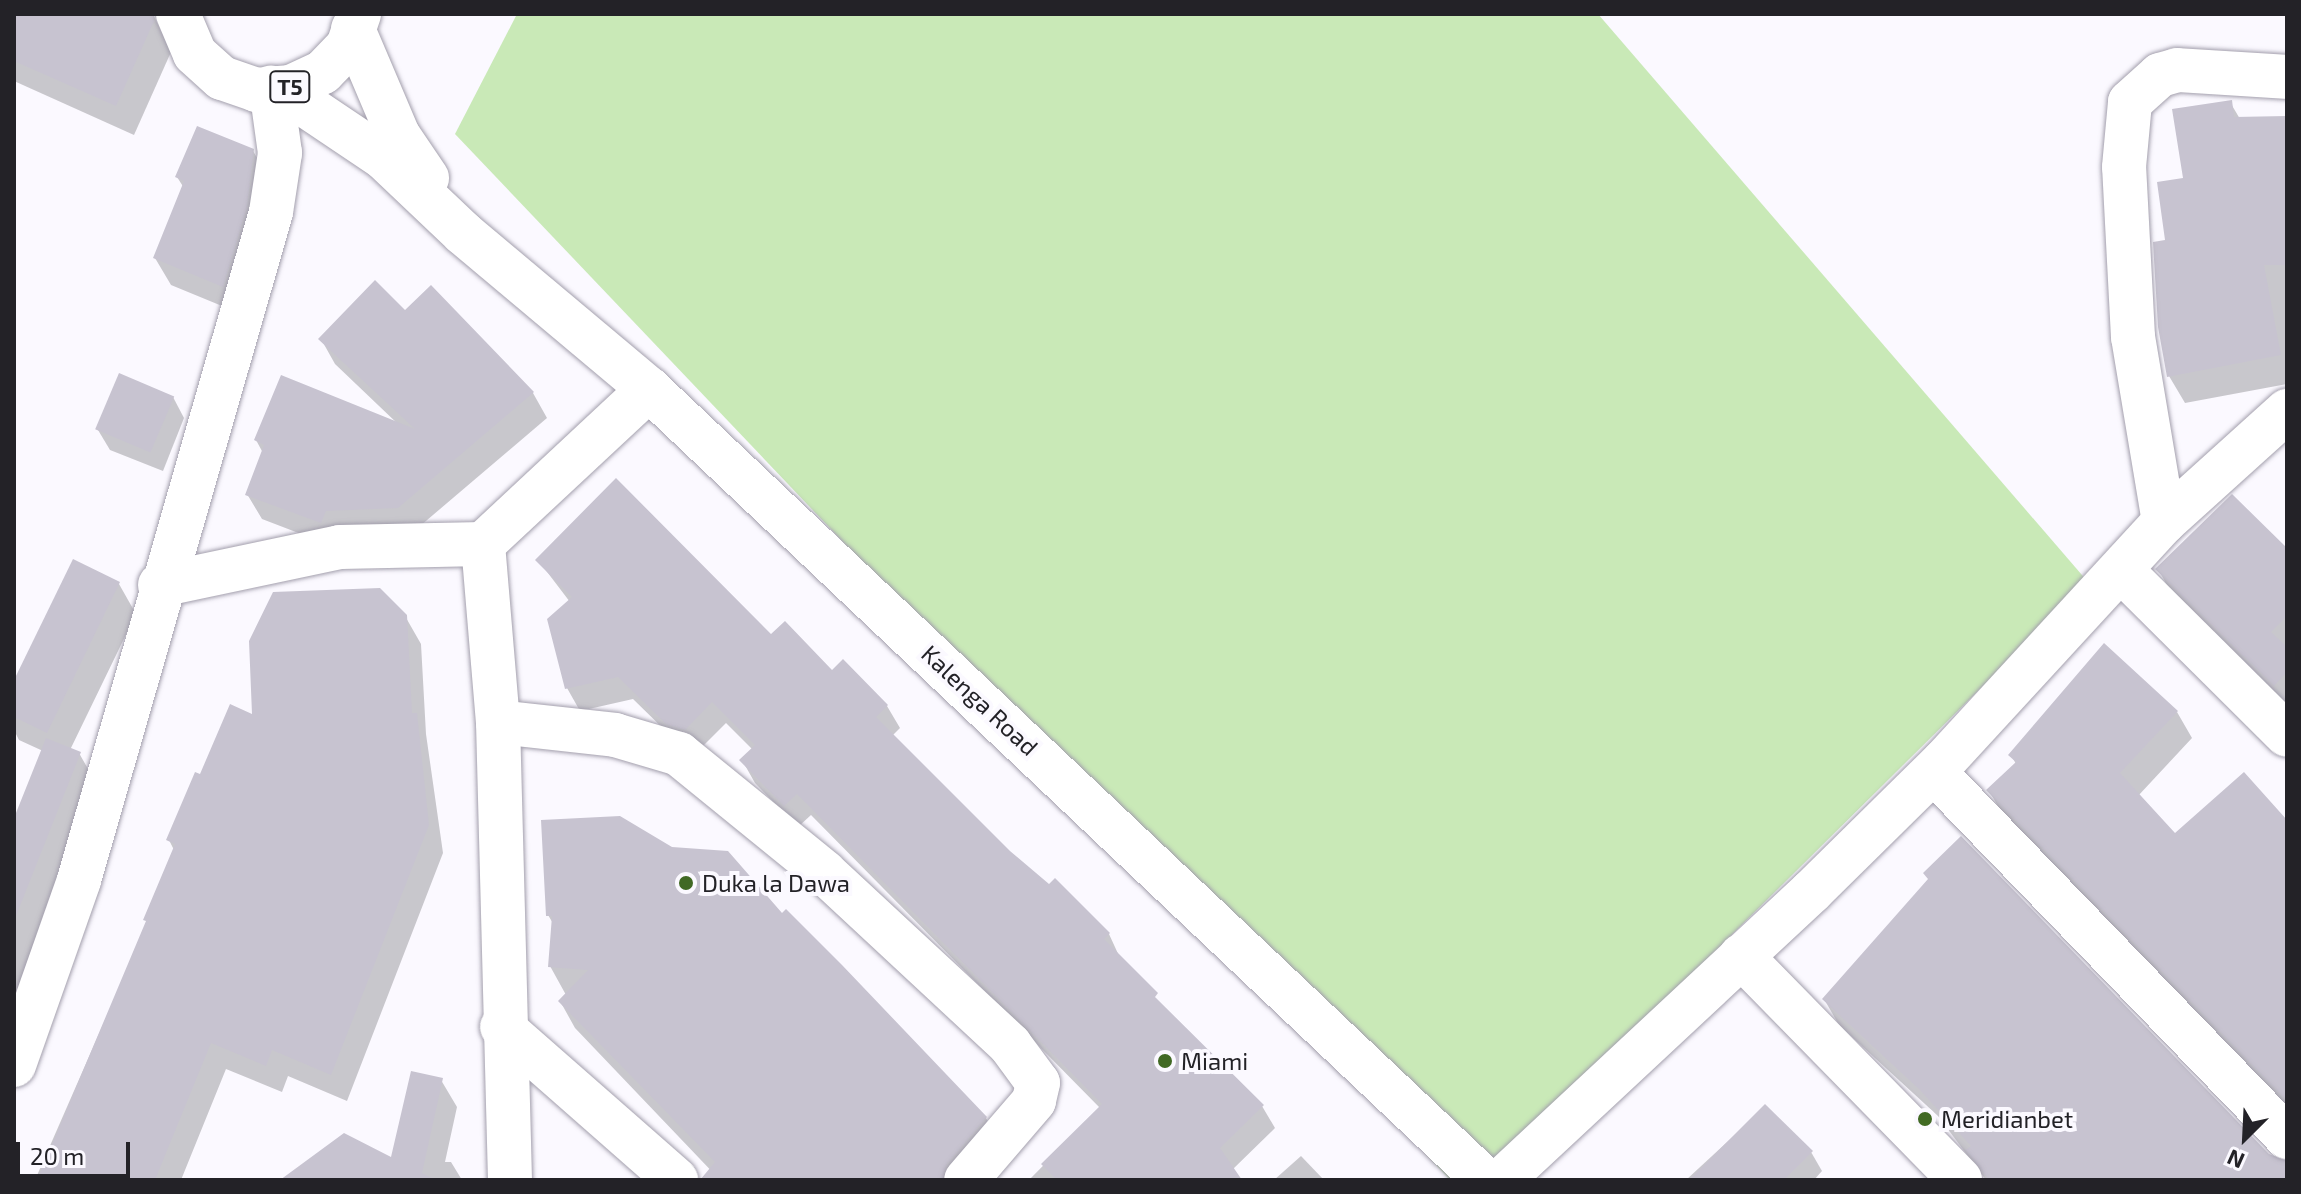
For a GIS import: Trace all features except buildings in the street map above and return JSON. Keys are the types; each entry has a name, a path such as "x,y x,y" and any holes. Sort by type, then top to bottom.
{"main road":[{"name":"T5","path":"177,17 195,54 222,78 256,90 276,88 323,72 348,46 356,21"},
{"name":"Kalenga Road","path":"356,21 398,135 463,233"},
{"path":"2164,522 2133,337 2124,167 2130,102 2160,75 2177,70 2287,77"},
{"name":"Kalenga Road","path":"276,88 384,158 463,233 649,389 1485,1180"},
{"path":"14,1065 79,880 160,585 279,181 276,88"},
{"path":"160,585 340,547 483,544 649,389"},
{"path":"1502,1180 1934,772 2123,572 2164,522 2287,411"},
{"path":"483,544 498,722 504,899 502,1027 510,1180"},
{"path":"2123,572 2287,735"},
{"path":"498,722 615,735 679,754 715,778 824,872 1010,1045 1038,1083 1034,1101 966,1180"},
{"path":"1934,772 2287,1137"},
{"path":"1741,956 1960,1180"},
{"path":"502,1027 676,1180"}],"green space":[{"path":"517,14 1598,14 2088,582 1484,1180 1450,1180 455,134"}],"place":[{"name":"Duka la Dawa","path":"686,883"},
{"name":"Miami","path":"1165,1061"},
{"name":"Meridianbet","path":"1925,1119"}]}
